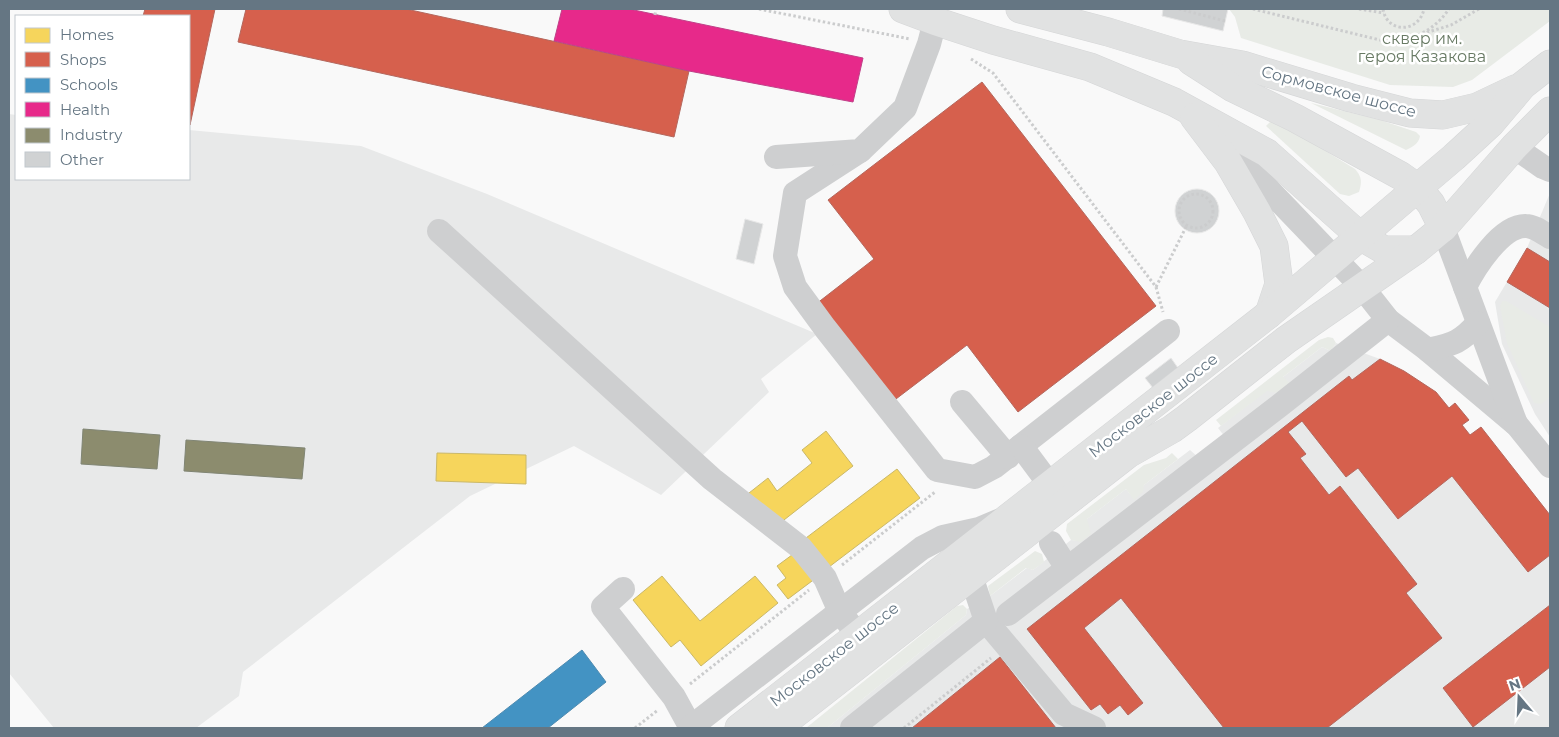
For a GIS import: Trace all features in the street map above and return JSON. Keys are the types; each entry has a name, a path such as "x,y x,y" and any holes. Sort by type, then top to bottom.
{"main road":[{"path":"903,9 932,33 993,40 1090,67 1174,102 1267,153 1360,236 1384,250 1416,250"},
{"name":"Сормовское шоссе","path":"1020,9 1108,32 1180,54 1242,65 1351,98 1410,113 1442,115 1477,107 1524,85"},
{"name":"Сормовское шоссе","path":"1180,54 1233,88 1295,118 1400,176 1418,188"},
{"name":"Московское шоссе","path":"739,728 1269,314 1418,188 1491,123 1524,85 1550,64"},
{"path":"1188,110 1228,162 1274,246 1279,284 1269,314"},
{"name":"Московское шоссе","path":"777,728 1128,454 1172,429 1286,340 1416,250 1443,228 1514,147 1550,111"},
{"path":"1418,188 1431,204 1443,228"}],"lane":[{"path":"932,33 905,108 860,151 796,193 785,256 795,287 937,470 975,477 994,467 1168,331"},
{"path":"1220,126 1241,161 1362,287 1388,320 1428,350 1516,425 1550,466"},
{"path":"1514,147 1550,170"},
{"path":"776,157 860,151"},
{"path":"1465,288 1487,252 1494,244 1513,230 1525,225 1550,237"},
{"path":"1443,228 1516,425"},
{"path":"438,231 712,479 801,548 825,578 840,612 858,636"},
{"path":"852,728 1279,406 1388,320"},
{"path":"1428,350 1459,341 1478,323"},
{"path":"962,402 1050,486"},
{"path":"623,589 603,606 674,697 691,728 922,548 943,538 979,529 1011,516"},
{"path":"1051,544 1066,568"},
{"path":"971,576 997,618 1064,714 1094,728"}],"path":[{"path":"655,14 656,9"},
{"path":"759,9 901,37 932,33"},
{"path":"1179,9 1225,21"},
{"path":"1253,9 1384,41 1402,41 1452,25 1479,9"},
{"path":"1359,9 1383,11 1387,19 1400,27 1407,27 1420,20 1424,9"},
{"path":"1419,35 1437,22 1449,9"},
{"path":"967,56 993,73 1156,286 1168,331"},
{"path":"1192,195 1206,197 1212,206 1213,214 1210,221 1200,228 1187,225 1182,220 1180,214 1182,203 1192,195"},
{"path":"1156,286 1187,225"},
{"path":"635,728 958,474"},
{"path":"904,728 992,657"}],"shaded area":[{"path":"9,114 15,115 15,180 190,180 190,130 361,146 487,194 817,334 761,379 769,392 661,495 574,446 470,496 243,672 239,696 196,728 54,728 9,673"},
{"path":"1550,193 1550,437 1535,414 1502,344 1495,302 1527,248"},
{"path":"1336,343 1380,359 1404,371 1436,392 1449,408 1455,403 1469,420 1463,425 1470,435 1481,427 1550,515 1550,728 827,728 966,615 967,609 990,596 1027,568 1033,570 1071,540 1081,541 1087,519 1126,489 1134,499 1144,485 1190,450 1199,458 1225,437 1218,428 1267,390 1283,394 1283,377 1322,347 1331,351"}],"green space":[{"name":"сквер им. героя Казакова","path":"1229,9 1550,9 1550,21 1472,80 1453,87 1390,85 1241,38 1235,17"},
{"path":"1311,103 1380,120 1416,132 1420,136 1411,148 1406,150"},
{"path":"1273,119 1355,169 1361,180 1359,192 1349,196 1340,194 1266,126"},
{"path":"1502,301 1506,301 1550,327 1550,397 1541,404 1534,403 1507,343 1500,306"},
{"path":"1328,337 1333,338 1336,343 1331,351 1322,347 1283,377 1290,383 1283,394 1267,391 1221,426 1216,420 1319,340"},
{"path":"1172,453 1178,459 1144,485 1143,492 1134,500 1126,489 1087,519 1091,534 1081,542 1071,540 1066,531 1067,524 1144,465 1166,458"},
{"path":"1035,551 1042,554 1044,562 1033,570 1026,568 990,596 988,586"},
{"path":"963,605 967,609 966,615 827,728 806,728 957,606"}],"building: Homes":[{"path":"826,431 853,466 775,527 749,493 768,478 777,491 812,463 802,450"},
{"path":"437,453 526,455 526,484 436,481"},
{"path":"897,469 920,498 825,570 802,541"},
{"path":"796,552 816,578 788,599 777,585 786,578 777,566"},
{"path":"662,576 700,621 755,576 778,603 701,666 680,640 671,647 633,600"}],"building: Shops":[{"path":"145,9 215,9 190,125 190,15 143,15"},
{"path":"246,9 406,9 689,71 674,137 238,42"},
{"path":"982,82 1156,306 1018,412 967,345 892,402 816,304 874,259 828,200"},
{"path":"1527,248 1550,262 1550,308 1507,282"},
{"path":"1380,359 1404,371 1436,392 1449,408 1455,403 1469,420 1462,425 1470,435 1481,427 1550,515 1550,555 1528,572 1452,476 1398,519 1358,468 1346,477 1302,421 1288,432 1306,454 1300,458 1329,495 1340,486 1417,584 1406,593 1442,638 1327,728 1224,728 1121,598 1084,628 1143,703 1128,715 1120,705 1108,714 1100,704 1091,710 1027,629 1349,376 1352,380"},
{"path":"1550,605 1550,667 1473,727 1443,688"},
{"path":"1000,657 1056,728 912,728"}],"building: Schools":[{"path":"582,650 606,682 548,728 482,728"}],"building: Health":[{"path":"562,9 629,9 863,58 853,102 689,71 554,41"}],"building: Industry":[{"path":"83,429 160,435 157,469 81,464"},
{"path":"186,440 305,448 302,479 184,471"}],"building: Other":[{"path":"1163,9 1228,9 1223,31 1162,16"},
{"path":"1197,189 1209,193 1215,199 1219,211 1215,223 1209,229 1197,233 1185,229 1179,223 1175,211 1179,199 1185,193"},
{"path":"745,219 763,224 754,264 736,259"},
{"path":"1171,358 1178,368 1153,388 1145,378"}]}
